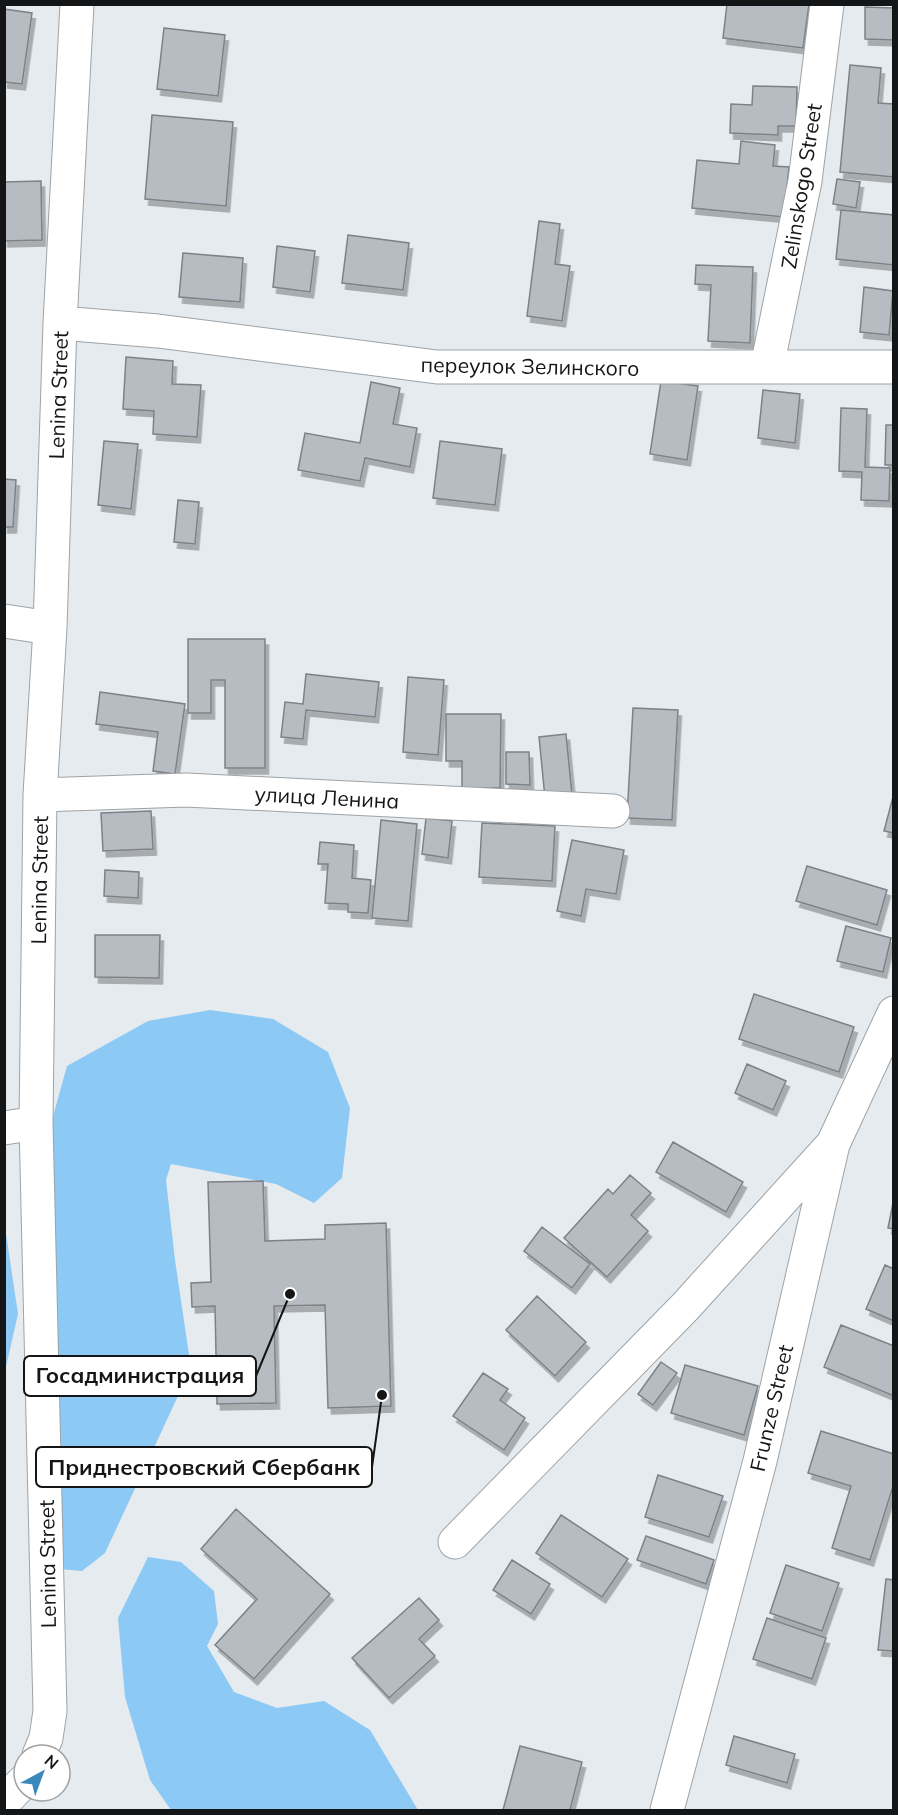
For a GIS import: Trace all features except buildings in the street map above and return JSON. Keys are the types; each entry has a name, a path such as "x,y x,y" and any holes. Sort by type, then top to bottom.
{"street":[{"name":"Lenina Street","path":"44,1743 50,1711 36,1123 40,795 50,628 60,323 77,4"},
{"name":"Zelinskogo Street","path":"767,367 805,181 827,4"},
{"name":"переулок Зелинского","path":"60,323 158,331 437,368 894,367"},
{"path":"4,621 50,628"},
{"name":"улица Ленина","path":"40,795 186,790 613,811"},
{"name":"Frunze Street","path":"667,1810 760,1461 833,1144 894,1013"},
{"path":"4,1128 36,1123"},
{"path":"454,1542 685,1307 833,1144"}],"shaded area":[{"path":"210,1010 273,1019 328,1052 350,1108 342,1178 314,1203 276,1184 171,1164 166,1180 191,1368 105,1553 82,1571 60,1569 52,1120 67,1066 148,1021"},
{"path":"4,1220 18,1314 5,1371 4,1371"},
{"path":"148,1557 181,1562 214,1591 218,1624 207,1646 234,1692 277,1708 324,1701 370,1730 418,1810 171,1810 150,1780 125,1697 118,1618"}],"place":[{"name":"Госадминистрация","path":"290,1294"},
{"name":"Приднестровский Сбербанк","path":"382,1395"}]}
